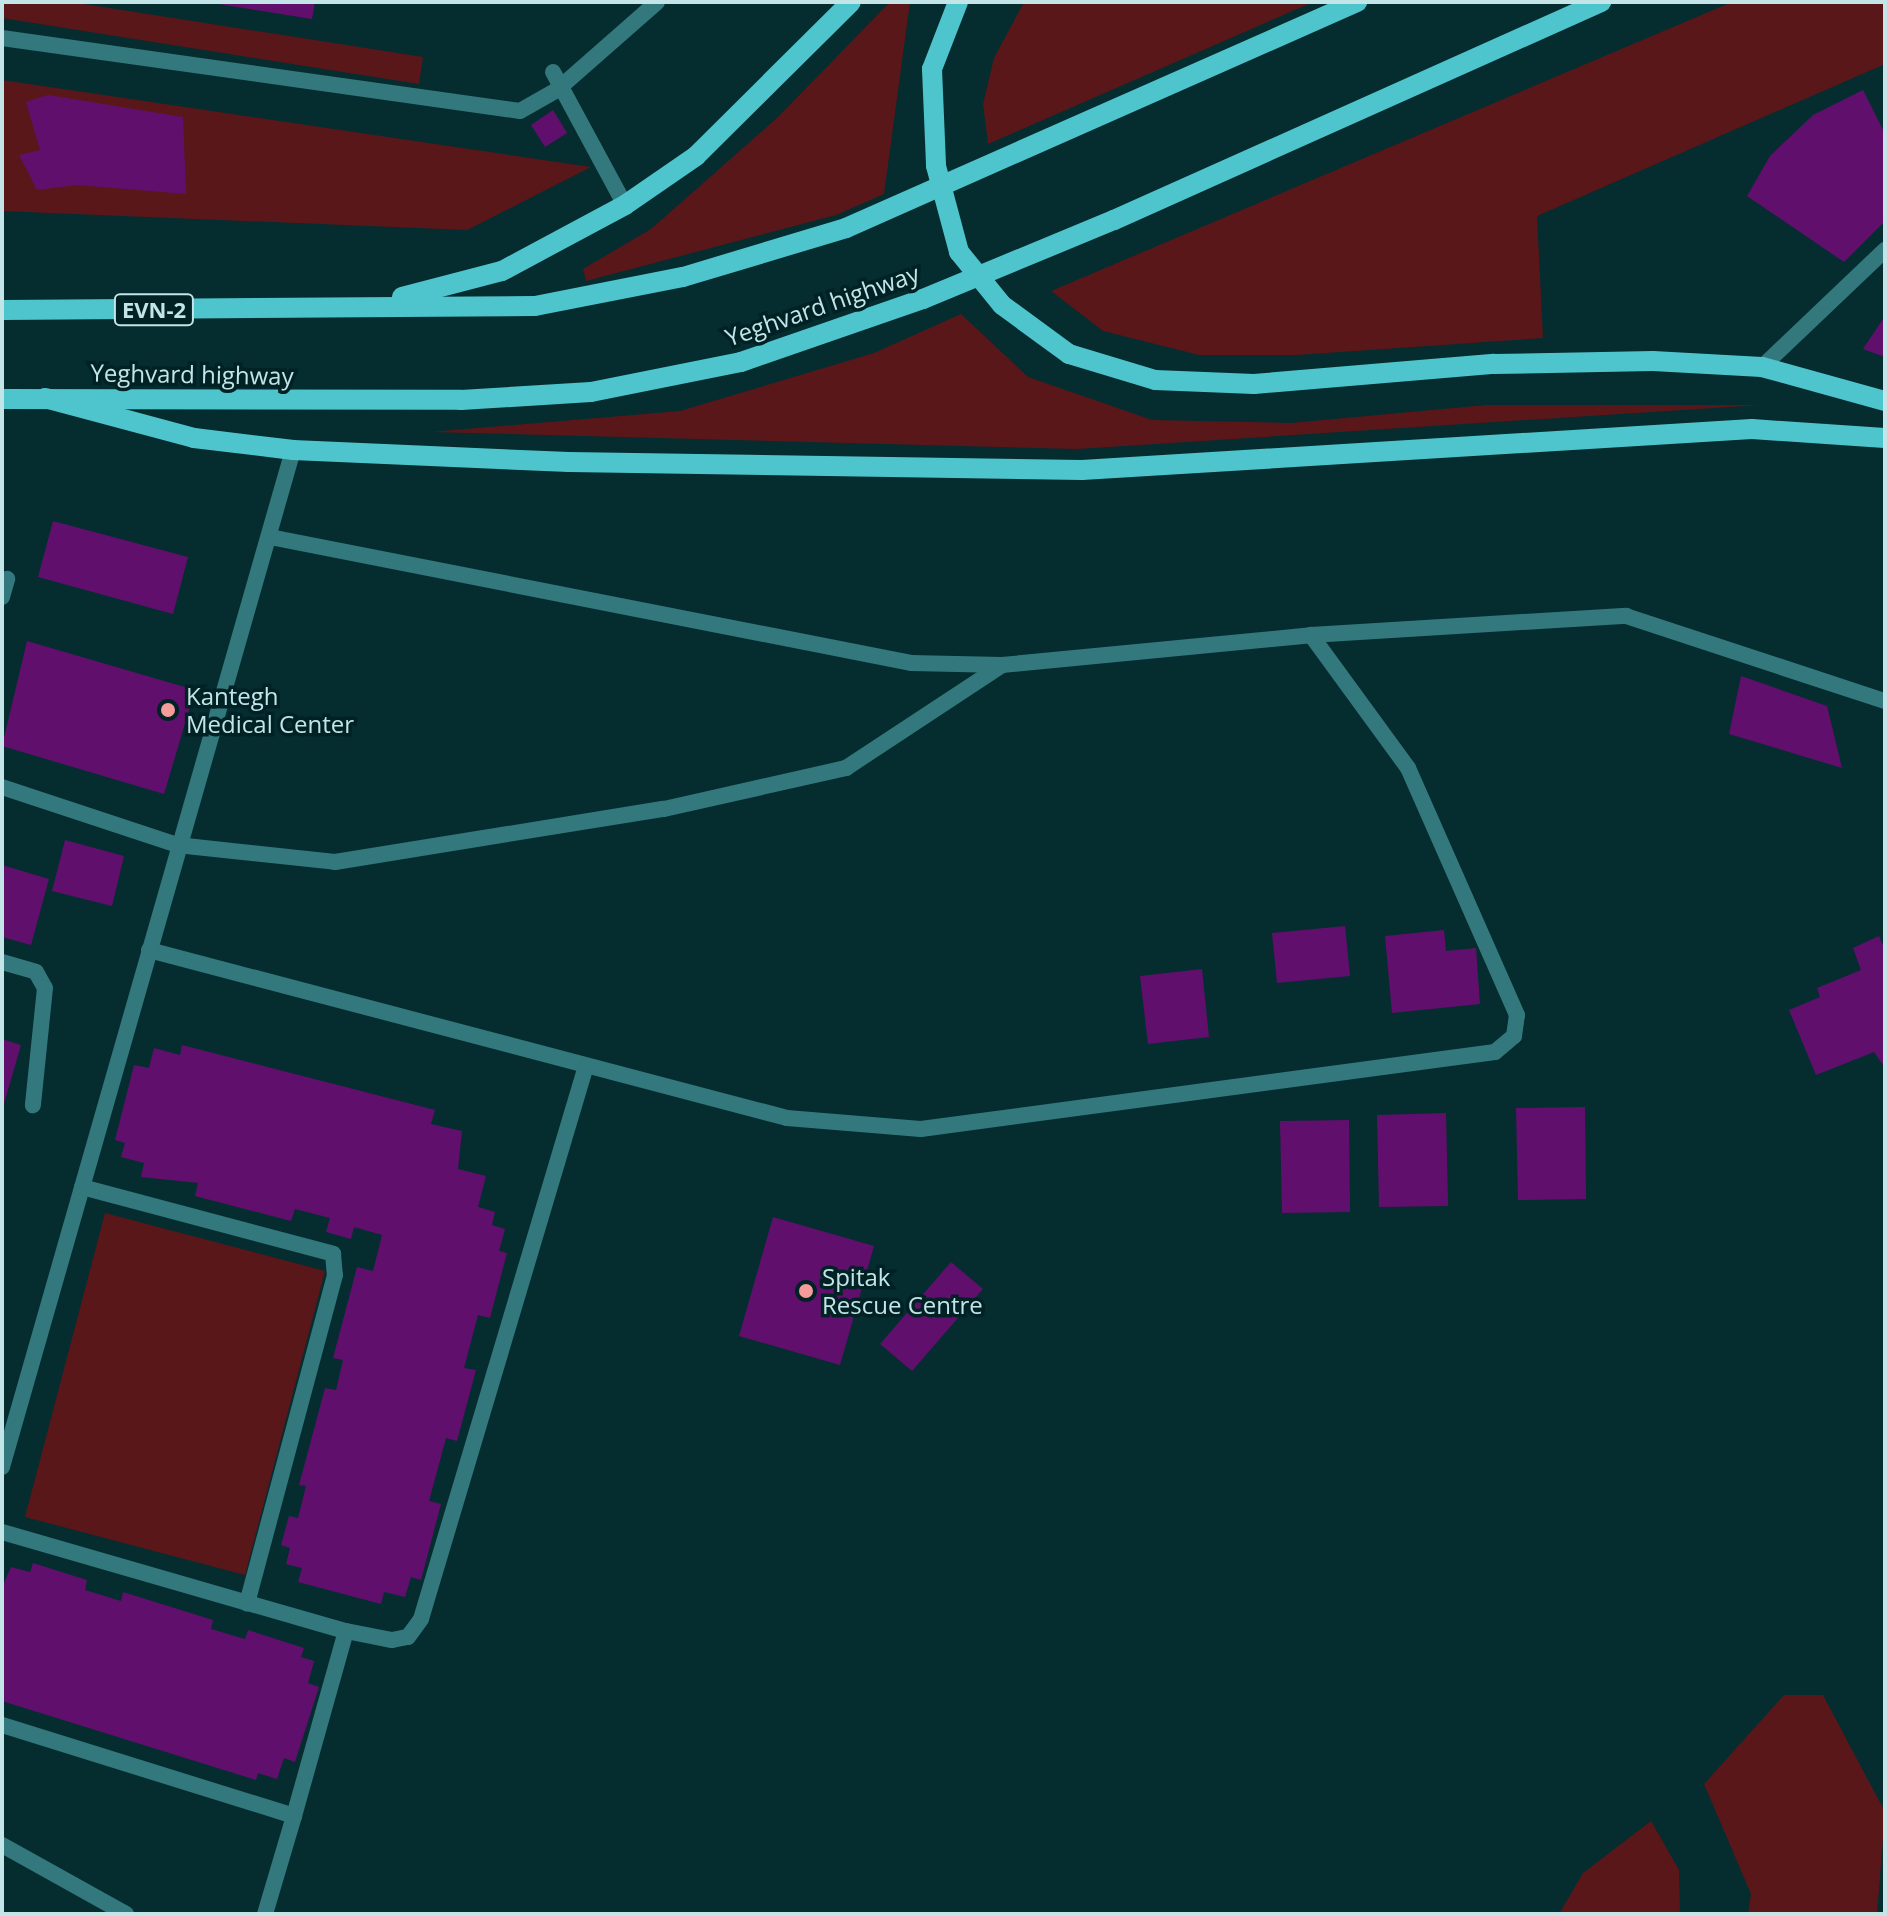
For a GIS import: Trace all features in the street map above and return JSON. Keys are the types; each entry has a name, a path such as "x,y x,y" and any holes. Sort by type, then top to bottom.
{"main road":[{"path":"377,303 502,271 625,205 696,156 851,2"},
{"path":"958,2 932,69 936,166 959,252 1002,305 1069,354 1155,380 1254,384 1494,364 1653,361 1762,367 1885,401"},
{"path":"377,303 535,306 683,277 831,232 1357,2"},
{"name":"Yeghvard highway","path":"2,399 461,400 591,392 741,362 923,299 1114,220 1601,2"},
{"name":"EVN-2","path":"2,310 306,309 377,303"},
{"path":"45,398 194,438 293,450 1082,470 1752,429 1885,438"}],"lane":[{"path":"2,38 520,111 557,90 657,2"},
{"path":"553,72 557,90 625,205"},
{"path":"1762,367 1885,250"},
{"path":"2,1467 177,845 270,537 293,450"},
{"path":"270,537 911,663 1002,665 1311,635 1626,616 1885,701"},
{"path":"2,597 7,579"},
{"path":"149,950 787,1118 921,1129 1495,1052 1514,1036 1517,1015 1511,1000 1408,768 1311,635"},
{"path":"2,787 177,845 335,862 664,809 846,768 1002,665"},
{"path":"2,962 36,972 45,988 33,1105"},
{"path":"2,1532 346,1631 392,1640 408,1637 421,1619 586,1066"},
{"path":"82,1187 333,1254 335,1275 247,1603"},
{"path":"265,1914 346,1631"},
{"path":"2,1725 294,1816"},
{"path":"2,1845 126,1914"}],"shaded area":[{"path":"2,2 71,2 423,57 419,84 2,18"},
{"path":"890,2 910,2 884,194 836,215 586,281 583,269 651,229 777,118"},
{"path":"1024,2 1313,2 988,144 983,104 994,58"},
{"path":"1732,2 1885,2 1885,64 1537,216 1543,338 1297,355 1199,355 1103,331 1051,291"},
{"path":"2,80 591,167 467,230 2,211"},
{"path":"961,314 1028,377 1152,420 1291,423 1486,405 1761,405 1077,449 431,432 680,411 874,353"},
{"path":"105,1213 325,1271 245,1575 25,1517"},
{"path":"1784,1695 1823,1695 1885,1812 1877,1914 1748,1914 1751,1894 1704,1784"},
{"path":"1651,1821 1679,1870 1680,1914 1559,1914 1583,1873"}],"building":[{"path":"206,2 315,2 312,19"},
{"path":"1863,90 1885,134 1885,221 1844,262 1747,196 1770,156 1813,115"},
{"path":"48,95 183,117 186,194 77,185 37,190 19,155 40,150 26,102"},
{"path":"553,110 567,133 545,147 531,125"},
{"path":"1885,316 1885,357 1863,349"},
{"path":"53,521 188,557 173,614 38,577"},
{"path":"27,641 195,690 164,794 2,746"},
{"path":"1741,676 1827,706 1842,768 1729,734"},
{"path":"65,840 124,856 112,906 52,891"},
{"path":"2,865 49,879 31,945 2,937"},
{"path":"1345,926 1350,976 1277,983 1272,933"},
{"path":"1444,930 1446,951 1476,948 1480,1004 1392,1013 1385,936"},
{"path":"1879,936 1885,950 1885,1068 1874,1052 1816,1075 1789,1010 1820,997 1817,988 1861,970 1853,948"},
{"path":"1202,969 1209,1037 1148,1044 1140,976"},
{"path":"2,1039 21,1045 3,1107 2,1107"},
{"path":"182,1045 435,1110 431,1124 462,1131 458,1169 486,1176 478,1207 495,1212 492,1225 505,1229 499,1251 507,1253 490,1318 478,1315 464,1368 476,1370 457,1441 446,1438 429,1501 441,1504 421,1580 411,1577 405,1597 384,1592 381,1604 298,1582 302,1568 286,1564 290,1548 281,1545 289,1516 298,1518 306,1486 299,1485 325,1388 336,1390 343,1360 333,1358 357,1267 373,1271 382,1235 354,1227 351,1239 326,1232 330,1218 295,1209 291,1221 195,1196 198,1183 141,1177 144,1163 121,1157 125,1143 115,1140 134,1065 149,1068 154,1048 180,1055"},
{"path":"1585,1107 1586,1199 1518,1200 1516,1108"},
{"path":"1446,1113 1448,1206 1379,1207 1377,1115"},
{"path":"1349,1120 1350,1212 1282,1213 1280,1121"},
{"name":"Spitak Rescue Centre","path":"773,1217 874,1246 840,1365 739,1336"},
{"path":"951,1262 983,1289 912,1371 880,1344"},
{"path":"33,1563 87,1580 85,1590 121,1601 123,1592 213,1620 211,1629 245,1639 248,1630 304,1648 301,1657 314,1661 308,1683 319,1687 295,1762 284,1758 277,1779 258,1773 256,1780 2,1701 2,1587 11,1567 30,1572"}],"place":[{"name":"Kantegh Medical Center","path":"168,710"},
{"name":"Spitak Rescue Centre","path":"806,1291"}]}
